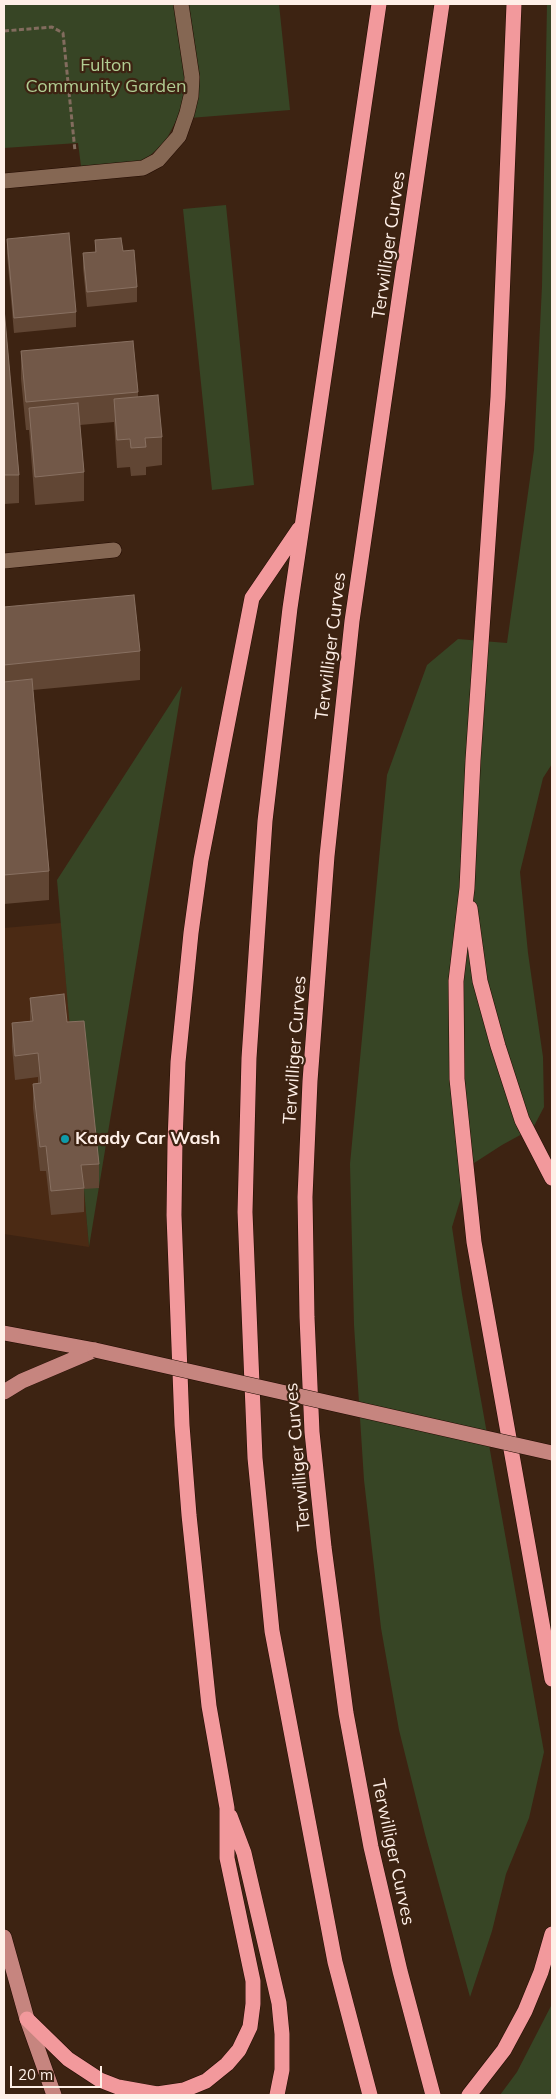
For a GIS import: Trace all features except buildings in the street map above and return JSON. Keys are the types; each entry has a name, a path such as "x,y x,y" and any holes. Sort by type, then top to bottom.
{"highway":[{"path":"370,2095 334,1962 272,1631 255,1458 246,1193 249,1058 265,821 301,526 379,4"},
{"name":"Terwilliger Curves","path":"434,2095 400,1971 371,1847 346,1713 324,1547 312,1432 307,1317 305,1198 310,1081 327,856 352,621 442,4"},
{"path":"514,4 499,387 473,760 468,888 456,981 457,1079 474,1242 552,1680"},
{"path":"27,2018 68,2059 100,2080 118,2087 156,2094 184,2090 206,2081 227,2064 239,2050 250,2027 253,2004 252,1981 227,1858 226,1808 209,1706 200,1630 182,1425 174,1215 178,1062 191,933 201,860 252,598 301,526"},
{"path":"468,888 480,981 498,1046 522,1120 552,1178"},
{"path":"226,1808 244,1853 279,2003 282,2034 282,2070 277,2095"},
{"path":"469,2095 504,2050 525,2011 542,1972 552,1934"}],"main road":[{"path":"4,1334 95,1350 552,1453"},
{"path":"4,1392 22,1381 95,1350"},
{"path":"4,1937 27,2018 54,2095"}],"street":[{"path":"4,181 143,168 158,160 179,136 187,113 192,77 181,4"},
{"path":"4,561 114,550"}],"path":[{"path":"4,31 52,27 63,33 78,174"}],"shaded area":[{"path":"61,923 89,1247 4,1234 4,928"}],"green space":[{"name":"Fulton Community Garden","path":"4,4 279,4 290,110 177,119 165,142 145,160 127,165 81,166 78,143 4,148"},
{"path":"547,4 552,4 552,764 543,778 520,872 528,953 543,1057 544,1107 533,1128 471,1165 452,1227 462,1294 544,1752 529,1818 506,1874 492,1931 470,1997 425,1834 399,1730 381,1628 364,1480 354,1325 350,1164 387,775 427,665 458,639 507,643 534,450 542,286"},
{"path":"226,205 254,485 212,490 183,209"},
{"path":"182,686 89,1247 57,880"},
{"path":"552,2004 552,2095 500,2095 517,2072"}],"place":[{"name":"Kaady Car Wash","path":"65,1139"}]}
